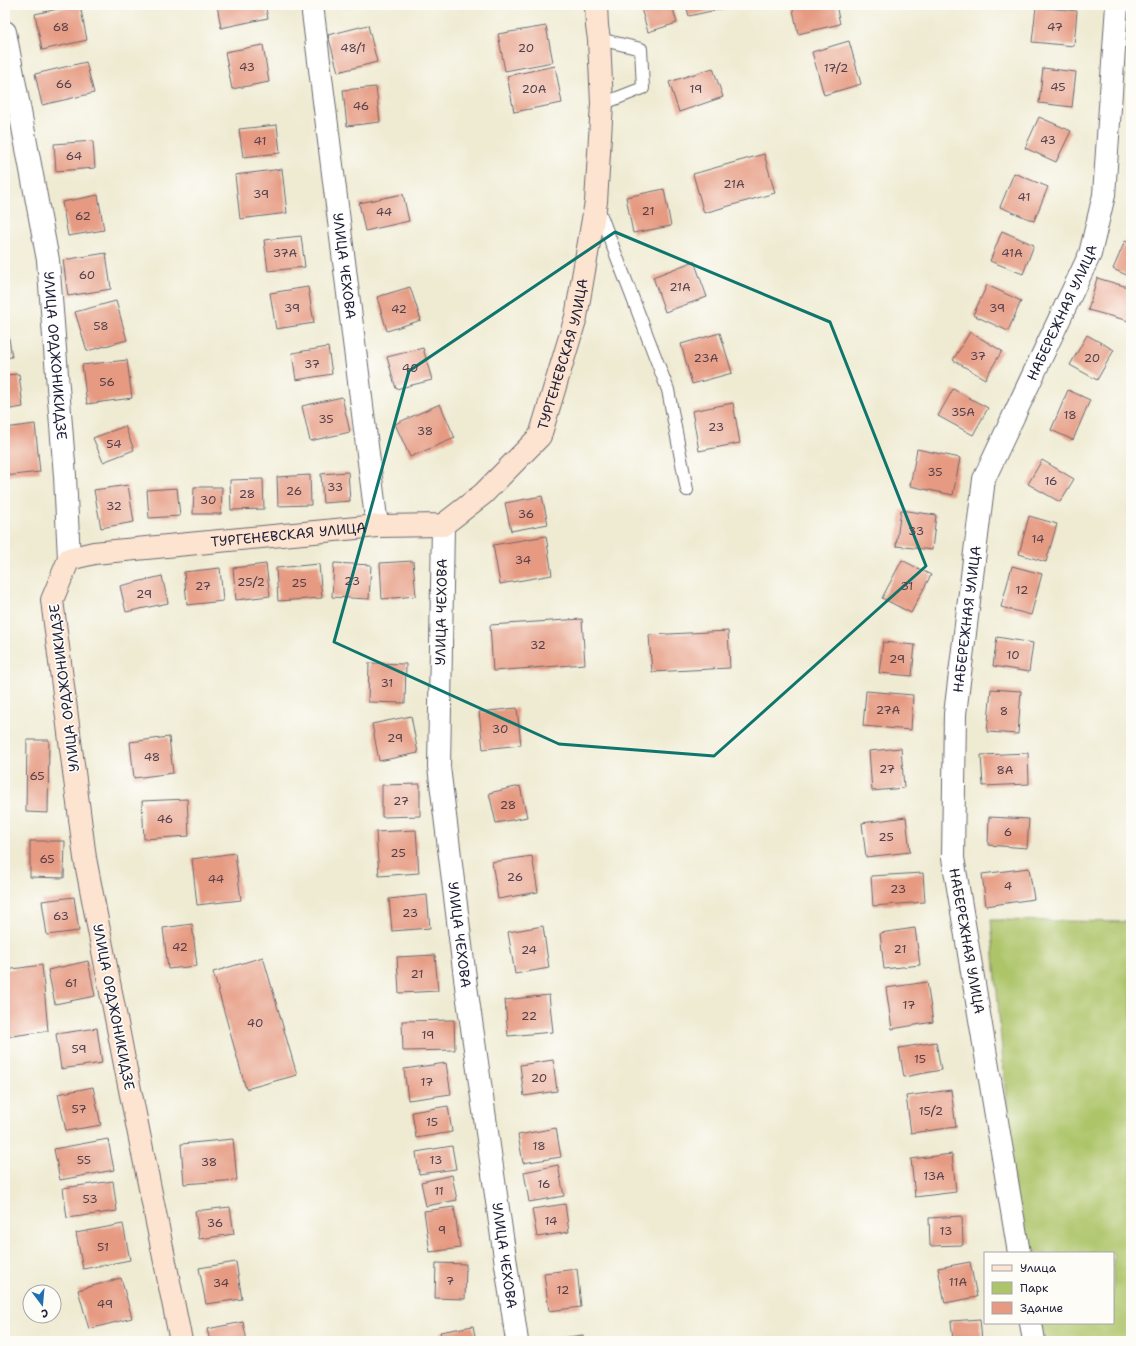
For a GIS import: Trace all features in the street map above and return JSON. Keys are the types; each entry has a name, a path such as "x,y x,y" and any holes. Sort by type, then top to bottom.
{"street":[{"name":"УЛИЦА ЧЕХОВА","path":"312,5 377,526"},
{"name":"ТУРГЕНЕВСКАЯ УЛИЦА","path":"69,559 94,553 377,526 443,525 483,494 540,436 576,317 596,202 602,104 596,5"},
{"name":"НАБЕРЕЖНАЯ УЛИЦА","path":"1019,1252 953,858 954,714 984,479 1090,254 1104,196 1117,5"},
{"name":"УЛИЦА ОРДЖОНИКИДЗЕ","path":"5,32 48,260 65,476 69,559 52,600 85,858 181,1341"},
{"name":"УЛИЦА ЧЕХОВА","path":"443,525 439,766 466,986 517,1341"},
{"path":"1031,1324 1034,1341"}],"lane":[{"path":"599,39 641,49 643,88 602,104"},
{"path":"596,202 668,390 687,490"}],"highlighted area":[{"path":"615,232 830,322 926,566 714,756 559,744 334,642 409,371"}],"green space":[{"path":"991,920 1131,922 1131,1341 1027,1341 1025,1324 1114,1324 1114,1252 1019,1252"}],"building":[{"path":"80,5 87,40 42,50 35,14"},
{"path":"217,5 265,5 268,18 221,28"},
{"path":"640,5 672,5 677,23 648,32"},
{"path":"686,5 734,5 734,6 689,16"},
{"path":"792,5 836,5 840,24 798,34"},
{"path":"1036,7 1077,11 1074,46 1032,42"},
{"path":"368,25 377,62 338,72 328,35"},
{"path":"546,26 553,62 505,71 498,34"},
{"path":"849,41 861,84 824,95 812,52"},
{"path":"263,45 269,82 232,89 225,52"},
{"path":"86,62 94,93 42,105 35,74"},
{"path":"555,66 562,103 514,112 507,76"},
{"path":"713,68 723,97 679,112 669,82"},
{"path":"1043,68 1076,72 1072,107 1039,103"},
{"path":"376,87 380,122 347,126 343,90"},
{"path":"1039,117 1071,131 1056,162 1025,148"},
{"path":"277,125 280,153 243,157 239,129"},
{"path":"93,141 95,168 56,171 54,144"},
{"path":"764,154 775,193 704,213 693,174"},
{"path":"282,169 287,213 240,219 235,175"},
{"path":"1014,173 1048,187 1034,221 1000,207"},
{"path":"664,189 671,226 633,233 626,197"},
{"path":"403,194 409,221 365,231 359,203"},
{"path":"98,195 104,230 68,236 62,202"},
{"path":"1002,231 1034,245 1023,274 990,261"},
{"path":"301,236 305,267 268,271 264,240"},
{"path":"1125,241 1131,244 1131,277 1113,269"},
{"path":"106,253 111,289 68,296 63,260"},
{"path":"694,261 707,297 665,312 653,277"},
{"path":"1097,278 1131,288 1131,315 1129,321 1088,310"},
{"path":"987,285 1021,301 1008,331 973,315"},
{"path":"308,287 314,323 276,329 270,293"},
{"path":"410,287 421,320 387,331 377,297"},
{"path":"116,301 127,340 87,351 75,312"},
{"path":"5,320 12,357 5,358"},
{"path":"970,332 1002,351 985,379 953,360"},
{"path":"720,333 732,373 692,384 681,344"},
{"path":"1087,335 1114,350 1097,380 1070,365"},
{"path":"328,347 332,374 296,380 292,353"},
{"path":"423,348 432,380 396,389 387,357"},
{"path":"127,360 132,398 87,404 82,365"},
{"path":"19,374 23,407 5,410 5,375"},
{"path":"953,389 988,408 973,435 938,416"},
{"path":"1068,390 1090,400 1073,440 1051,430"},
{"path":"342,397 350,432 310,441 302,406"},
{"path":"733,403 740,443 699,451 692,411"},
{"path":"440,404 455,438 410,457 395,424"},
{"path":"35,424 40,472 5,476 5,428"},
{"path":"125,426 134,450 103,462 93,438"},
{"path":"917,449 960,458 953,495 910,486"},
{"path":"1042,460 1074,479 1060,502 1028,484"},
{"path":"348,472 350,501 323,503 321,474"},
{"path":"310,475 311,505 278,506 277,477"},
{"path":"263,479 264,509 231,510 230,480"},
{"path":"128,485 134,522 101,528 94,490"},
{"path":"194,487 222,487 221,514 193,514"},
{"path":"177,488 180,516 149,518 147,490"},
{"path":"542,496 548,524 511,531 505,503"},
{"path":"901,510 936,515 932,550 896,546"},
{"path":"1029,516 1057,524 1046,562 1019,554"},
{"path":"546,536 552,575 500,584 493,545"},
{"path":"902,560 931,575 911,613 882,598"},
{"path":"413,561 416,596 382,599 380,563"},
{"path":"334,563 371,565 369,599 332,597"},
{"path":"266,564 270,596 236,600 233,568"},
{"path":"319,564 322,598 278,601 276,568"},
{"path":"1012,566 1042,574 1031,615 1001,607"},
{"path":"220,568 223,601 187,605 184,572"},
{"path":"162,576 168,603 126,612 120,586"},
{"path":"582,619 585,664 493,671 490,625"},
{"path":"728,631 730,668 652,672 649,635"},
{"path":"997,637 1033,643 1029,672 993,666"},
{"path":"883,642 915,645 912,676 879,673"},
{"path":"369,663 406,664 405,703 368,702"},
{"path":"991,689 1021,691 1018,734 987,732"},
{"path":"866,691 913,695 911,730 863,726"},
{"path":"517,708 521,745 483,749 479,712"},
{"path":"411,716 418,753 379,761 372,724"},
{"path":"169,737 173,773 134,778 130,742"},
{"path":"27,740 49,740 48,813 26,812"},
{"path":"901,748 904,788 872,791 869,751"},
{"path":"1028,753 1029,784 983,786 981,755"},
{"path":"420,784 420,816 382,817 382,785"},
{"path":"520,786 527,817 496,823 489,793"},
{"path":"187,799 189,836 144,839 142,801"},
{"path":"906,817 910,852 866,857 862,823"},
{"path":"989,817 1029,819 1027,848 988,845"},
{"path":"416,830 419,873 379,876 376,832"},
{"path":"30,841 65,841 64,878 30,877"},
{"path":"235,853 241,900 197,905 192,859"},
{"path":"532,856 538,892 498,899 492,862"},
{"path":"1029,868 1034,899 986,906 982,874"},
{"path":"923,873 925,902 873,906 871,876"},
{"path":"427,895 430,928 392,931 389,899"},
{"path":"74,897 79,931 47,935 42,901"},
{"path":"192,924 197,966 168,969 163,928"},
{"path":"543,926 549,968 515,974 508,932"},
{"path":"915,928 920,965 884,969 880,933"},
{"path":"435,955 438,991 399,993 397,957"},
{"path":"263,957 297,1075 246,1089 213,972"},
{"path":"88,961 95,996 55,1004 48,970"},
{"path":"42,965 48,1031 5,1037 5,970"},
{"path":"927,982 933,1022 892,1029 886,988"},
{"path":"549,995 553,1032 508,1036 505,1000"},
{"path":"454,1020 455,1050 403,1051 402,1021"},
{"path":"97,1028 102,1063 61,1069 56,1034"},
{"path":"936,1042 941,1070 904,1077 899,1048"},
{"path":"553,1060 557,1091 524,1096 520,1065"},
{"path":"446,1063 451,1094 408,1100 404,1069"},
{"path":"93,1087 101,1125 66,1131 58,1094"},
{"path":"951,1090 956,1127 911,1133 906,1096"},
{"path":"448,1106 452,1132 416,1138 412,1112"},
{"path":"556,1128 561,1157 523,1163 518,1135"},
{"path":"108,1139 114,1170 60,1180 54,1149"},
{"path":"233,1139 237,1180 184,1184 181,1144"},
{"path":"452,1146 456,1169 419,1174 416,1152"},
{"path":"952,1154 956,1192 915,1197 911,1159"},
{"path":"558,1165 564,1196 529,1202 524,1172"},
{"path":"452,1175 457,1200 426,1206 421,1182"},
{"path":"113,1181 117,1211 67,1218 63,1188"},
{"path":"565,1204 569,1232 537,1237 532,1209"},
{"path":"230,1207 234,1234 199,1239 195,1211"},
{"path":"454,1207 460,1248 430,1252 424,1211"},
{"path":"962,1216 963,1245 930,1246 929,1218"},
{"path":"123,1224 130,1260 83,1269 76,1233"},
{"path":"236,1262 242,1299 206,1304 199,1268"},
{"path":"970,1262 977,1297 945,1303 938,1268"},
{"path":"436,1263 466,1264 465,1299 435,1298"},
{"path":"577,1269 581,1307 549,1311 544,1273"},
{"path":"121,1278 132,1318 89,1329 78,1290"},
{"path":"980,1319 982,1341 953,1341 951,1321"},
{"path":"243,1322 247,1341 210,1341 207,1329"},
{"path":"473,1326 476,1341 442,1341 440,1332"},
{"path":"583,1335 584,1341 545,1341 545,1340"}]}
